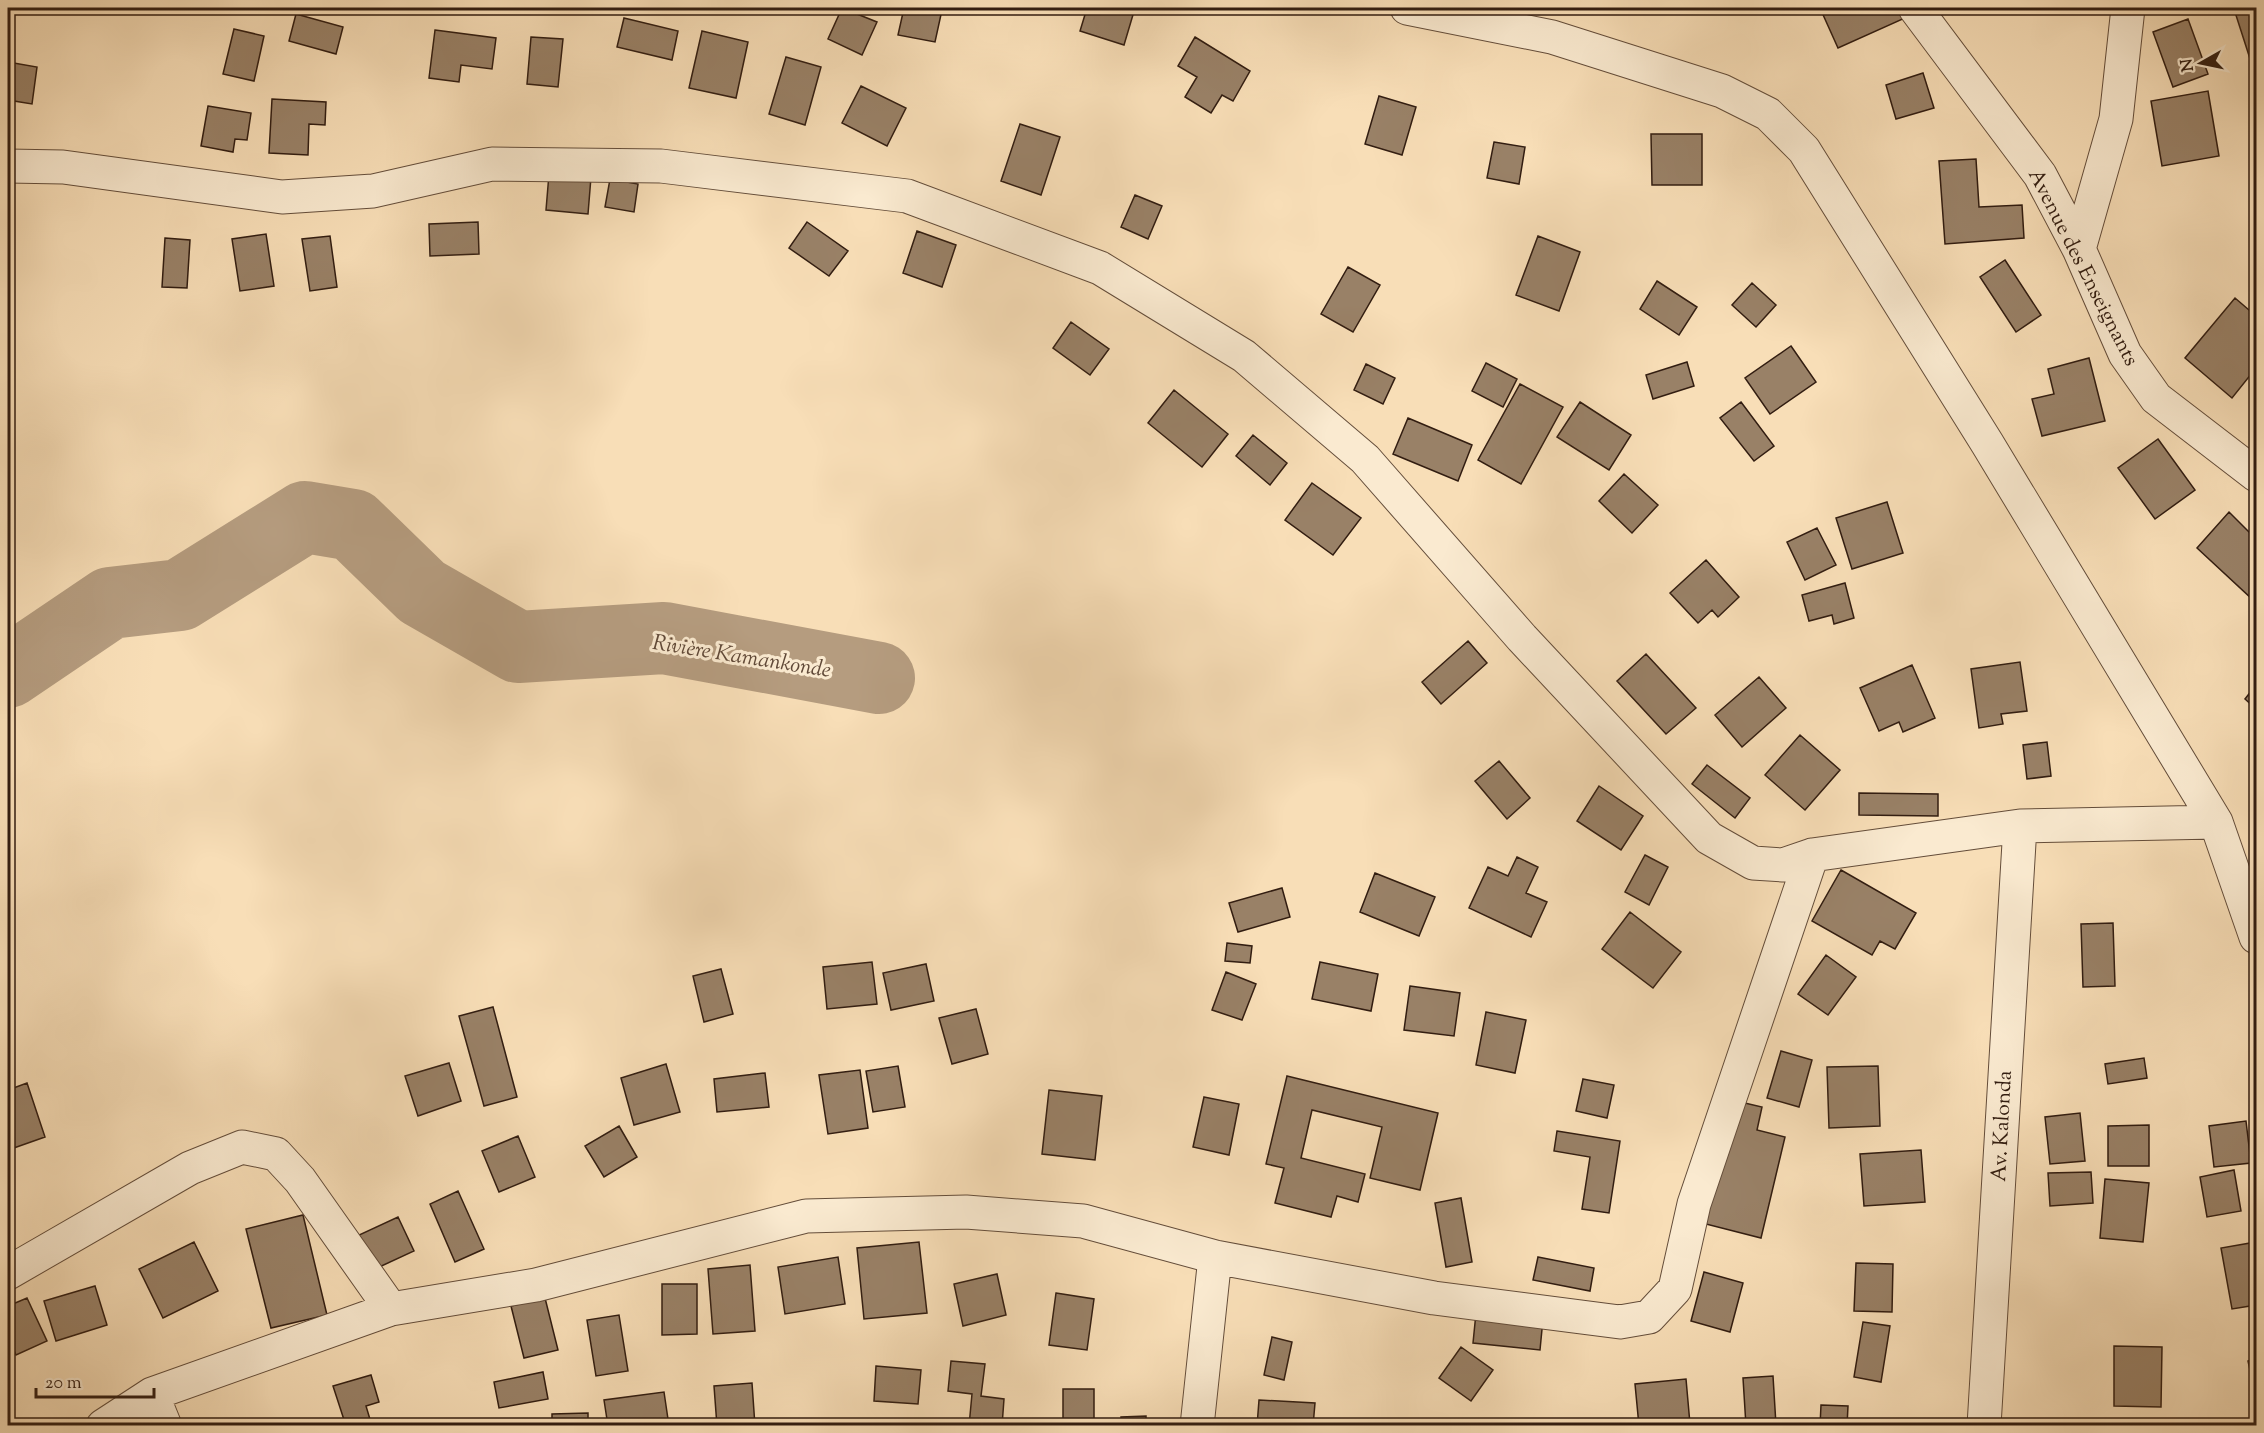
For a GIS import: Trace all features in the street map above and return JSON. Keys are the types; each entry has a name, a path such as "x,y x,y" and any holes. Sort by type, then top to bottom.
{"street":[{"path":"1407,8 1552,37 1722,91 1768,114 1804,150 1987,443 2216,822 2256,938"},
{"name":"Avenue des Enseignants","path":"1915,8 2040,175 2079,249 2125,354 2156,398 2256,475"},
{"path":"2079,249 2116,119 2128,8"},
{"path":"8,166 63,167 282,197 374,191 492,164 661,166 907,196 1100,268 1244,356 1365,459 1522,638 1709,838 1753,863 1783,865 1812,855 2020,826 2216,822"},
{"name":"Av. Kalonda","path":"1984,1425 2020,826"},
{"path":"103,1425 152,1394 391,1310 536,1285 806,1216 966,1212 1083,1221 1215,1257 1434,1298 1620,1322 1649,1317 1675,1289 1694,1204 1812,855"},
{"path":"8,1273 190,1168 242,1147 276,1154 300,1180 391,1310"},
{"path":"1197,1425 1215,1257"},
{"path":"152,1394 165,1425"}],"building":[{"path":"842,8 877,22 862,55 828,39"},
{"path":"904,8 942,10 935,42 898,35"},
{"path":"1087,8 1135,8 1124,45 1080,31"},
{"path":"1820,8 1900,8 1905,18 1838,48"},
{"path":"2256,8 2256,67 2253,68 2234,9"},
{"path":"296,14 343,27 336,54 289,41"},
{"path":"624,18 678,31 672,60 617,47"},
{"path":"2188,19 2208,74 2173,87 2153,32"},
{"path":"234,29 264,36 254,81 223,74"},
{"path":"435,30 496,38 492,69 461,65 459,82 429,78"},
{"path":"702,31 748,42 736,98 689,88"},
{"path":"531,37 563,39 558,87 527,84"},
{"path":"1195,37 1250,71 1233,101 1222,95 1211,113 1185,97 1197,77 1178,66"},
{"path":"786,57 821,67 805,125 769,114"},
{"path":"8,62 37,67 32,104 8,100"},
{"path":"1923,73 1934,108 1896,119 1886,85"},
{"path":"861,86 906,108 887,146 842,123"},
{"path":"2208,91 2219,156 2162,166 2151,101"},
{"path":"1379,96 1416,107 1402,155 1365,144"},
{"path":"272,99 326,102 325,125 309,124 308,155 269,153"},
{"path":"208,106 251,113 247,140 235,139 233,152 201,146"},
{"path":"1020,124 1060,137 1041,195 1001,181"},
{"path":"1651,134 1702,134 1702,185 1652,185"},
{"path":"1494,142 1525,147 1519,184 1487,178"},
{"path":"1976,159 1979,207 2022,205 2024,238 1945,244 1939,161"},
{"path":"549,174 591,177 588,214 546,210"},
{"path":"610,179 638,184 634,212 605,207"},
{"path":"1135,195 1162,206 1148,239 1121,227"},
{"path":"478,222 479,254 430,256 429,224"},
{"path":"807,222 848,251 829,276 789,248"},
{"path":"917,231 956,245 942,287 903,273"},
{"path":"266,234 274,286 240,291 232,239"},
{"path":"330,236 337,287 310,291 302,239"},
{"path":"1538,236 1580,252 1559,311 1516,295"},
{"path":"165,238 190,240 187,288 162,287"},
{"path":"2005,260 2041,315 2016,332 1980,277"},
{"path":"1348,267 1380,285 1353,332 1321,314"},
{"path":"1657,281 1697,307 1679,335 1640,309"},
{"path":"1752,283 1776,305 1756,327 1732,305"},
{"path":"2235,298 2256,316 2256,368 2232,398 2185,358"},
{"path":"1071,322 1109,349 1090,375 1053,348"},
{"path":"1791,346 1816,382 1770,414 1745,378"},
{"path":"2089,358 2105,421 2042,436 2032,399 2054,394 2048,369"},
{"path":"1687,362 1694,386 1653,399 1646,375"},
{"path":"1486,363 1517,379 1503,407 1472,391"},
{"path":"1366,364 1395,378 1383,404 1354,390"},
{"path":"1520,384 1563,407 1521,484 1478,460"},
{"path":"1174,390 1228,434 1202,467 1148,423"},
{"path":"1580,402 1631,435 1609,470 1557,437"},
{"path":"1741,402 1774,446 1754,461 1720,418"},
{"path":"1408,418 1472,445 1458,481 1393,454"},
{"path":"1253,435 1287,463 1270,485 1236,456"},
{"path":"2158,439 2195,490 2155,519 2118,468"},
{"path":"1624,474 1658,505 1632,533 1599,501"},
{"path":"1312,483 1361,518 1333,555 1285,520"},
{"path":"1887,502 1903,553 1852,569 1836,518"},
{"path":"2229,512 2256,539 2256,591 2251,598 2197,548"},
{"path":"1817,528 1836,565 1805,580 1787,542"},
{"path":"1706,560 1739,597 1718,617 1712,610 1698,623 1670,593"},
{"path":"1845,583 1854,618 1834,624 1832,615 1809,621 1802,595"},
{"path":"1468,641 1487,663 1441,704 1422,682"},
{"path":"1646,654 1696,708 1666,734 1617,681"},
{"path":"2020,662 2027,711 2001,714 2003,724 1979,728 1971,669"},
{"path":"1912,665 1935,718 1903,732 1899,722 1879,731 1860,688"},
{"path":"1759,677 1786,708 1742,747 1715,715"},
{"path":"2256,685 2256,709 2245,699"},
{"path":"1800,735 1840,770 1805,810 1765,775"},
{"path":"2047,742 2051,776 2027,779 2023,745"},
{"path":"1499,761 1530,798 1507,819 1475,781"},
{"path":"1707,765 1750,798 1735,818 1692,784"},
{"path":"1599,786 1643,816 1621,850 1577,821"},
{"path":"1859,793 1938,794 1938,816 1859,815"},
{"path":"1645,855 1668,867 1649,905 1625,892"},
{"path":"1517,857 1538,867 1526,893 1547,902 1531,937 1469,908 1488,867 1508,876"},
{"path":"1841,870 1916,913 1895,949 1880,941 1872,955 1812,921"},
{"path":"1375,873 1435,897 1419,936 1360,912"},
{"path":"1282,888 1290,917 1238,932 1229,903"},
{"path":"1630,912 1681,952 1653,988 1602,949"},
{"path":"2113,923 2115,986 2083,987 2081,924"},
{"path":"1227,943 1252,946 1250,963 1225,961"},
{"path":"1826,955 1856,977 1828,1015 1798,994"},
{"path":"872,962 877,1004 827,1009 823,967"},
{"path":"1320,962 1378,974 1371,1011 1312,999"},
{"path":"926,964 934,1001 891,1010 883,973"},
{"path":"721,969 733,1014 704,1022 693,976"},
{"path":"1226,972 1256,984 1242,1020 1212,1010"},
{"path":"1410,986 1460,993 1454,1036 1404,1030"},
{"path":"493,1007 517,1097 484,1106 459,1016"},
{"path":"976,1009 988,1054 952,1064 939,1018"},
{"path":"1486,1012 1526,1020 1515,1073 1476,1065"},
{"path":"1781,1051 1812,1060 1799,1107 1767,1098"},
{"path":"2144,1058 2147,1078 2108,1084 2105,1064"},
{"path":"449,1063 461,1101 418,1116 405,1076"},
{"path":"666,1064 680,1112 634,1125 621,1078"},
{"path":"898,1066 905,1107 873,1112 866,1071"},
{"path":"1878,1066 1880,1126 1829,1128 1827,1067"},
{"path":"860,1070 868,1128 828,1134 819,1075"},
{"path":"765,1073 769,1107 717,1112 714,1079"},
{"path":"1287,1076 1438,1113 1420,1190 1370,1178 1382,1127 1312,1110 1301,1158 1365,1174 1358,1202 1337,1196 1331,1217 1275,1203 1284,1168 1266,1164"},
{"path":"1583,1079 1614,1085 1607,1118 1576,1111"},
{"path":"27,1083 45,1137 11,1149 8,1139 8,1090"},
{"path":"1049,1090 1102,1096 1095,1160 1042,1154"},
{"path":"1204,1097 1239,1104 1229,1155 1193,1147"},
{"path":"1732,1100 1762,1107 1757,1130 1785,1137 1761,1238 1702,1223"},
{"path":"2080,1113 2085,1161 2050,1164 2045,1117"},
{"path":"2246,1121 2251,1163 2214,1167 2209,1126"},
{"path":"2149,1125 2149,1166 2108,1166 2108,1126"},
{"path":"619,1126 637,1157 604,1177 585,1146"},
{"path":"1557,1131 1620,1141 1609,1213 1582,1209 1590,1157 1554,1151"},
{"path":"518,1136 535,1177 499,1192 482,1151"},
{"path":"1921,1150 1925,1202 1864,1206 1860,1154"},
{"path":"2234,1170 2241,1211 2207,1217 2200,1177"},
{"path":"2091,1172 2093,1203 2050,1206 2048,1173"},
{"path":"2105,1179 2149,1183 2143,1242 2100,1238"},
{"path":"458,1191 484,1249 455,1262 430,1204"},
{"path":"1461,1198 1472,1262 1446,1267 1435,1203"},
{"path":"303,1215 327,1315 271,1328 246,1229"},
{"path":"398,1217 414,1251 375,1269 359,1235"},
{"path":"194,1242 218,1291 163,1318 139,1269"},
{"path":"919,1242 927,1313 864,1319 857,1248"},
{"path":"2256,1242 2256,1305 2232,1309 2221,1248"},
{"path":"838,1257 845,1304 785,1314 778,1267"},
{"path":"1538,1257 1594,1268 1590,1291 1533,1280"},
{"path":"1856,1263 1893,1264 1892,1312 1854,1311"},
{"path":"750,1265 755,1331 713,1334 708,1269"},
{"path":"1704,1272 1743,1283 1730,1332 1691,1321"},
{"path":"997,1274 1006,1315 963,1326 954,1284"},
{"path":"662,1284 697,1284 697,1334 662,1335"},
{"path":"95,1286 107,1325 56,1341 44,1301"},
{"path":"1056,1293 1094,1299 1087,1350 1049,1345"},
{"path":"27,1298 47,1341 16,1355 8,1336 8,1306"},
{"path":"545,1298 558,1350 524,1358 511,1306"},
{"path":"1476,1313 1543,1319 1540,1350 1473,1343"},
{"path":"619,1315 628,1371 596,1376 587,1320"},
{"path":"1863,1322 1890,1326 1881,1382 1854,1377"},
{"path":"1272,1337 1292,1342 1284,1380 1264,1375"},
{"path":"2114,1346 2162,1347 2161,1407 2114,1406"},
{"path":"1461,1347 1493,1370 1471,1401 1439,1378"},
{"path":"2256,1358 2256,1378 2252,1379 2248,1361"},
{"path":"951,1361 985,1364 981,1396 1004,1399 1002,1426 969,1426 972,1394 948,1391"},
{"path":"876,1366 921,1370 918,1404 874,1401"},
{"path":"543,1372 548,1399 499,1408 494,1382"},
{"path":"371,1375 379,1402 366,1406 372,1426 346,1426 333,1386"},
{"path":"1773,1376 1776,1425 1746,1426 1743,1378"},
{"path":"1686,1379 1690,1424 1639,1426 1635,1384"},
{"path":"752,1383 755,1426 717,1426 714,1386"},
{"path":"1063,1389 1094,1389 1094,1426 1063,1426"},
{"path":"664,1392 669,1426 608,1426 604,1400"},
{"path":"1259,1400 1315,1403 1313,1426 1257,1426"},
{"path":"1821,1405 1848,1406 1847,1426 1820,1426"},
{"path":"588,1413 588,1426 552,1426 552,1414"},
{"path":"1146,1416 1146,1426 1121,1426 1121,1417"}],"waterway":[{"name":"Rivière Kamankonde","path":"8,672 110,603 180,595 305,517 353,525 422,592 518,647 664,638 879,678"}]}
